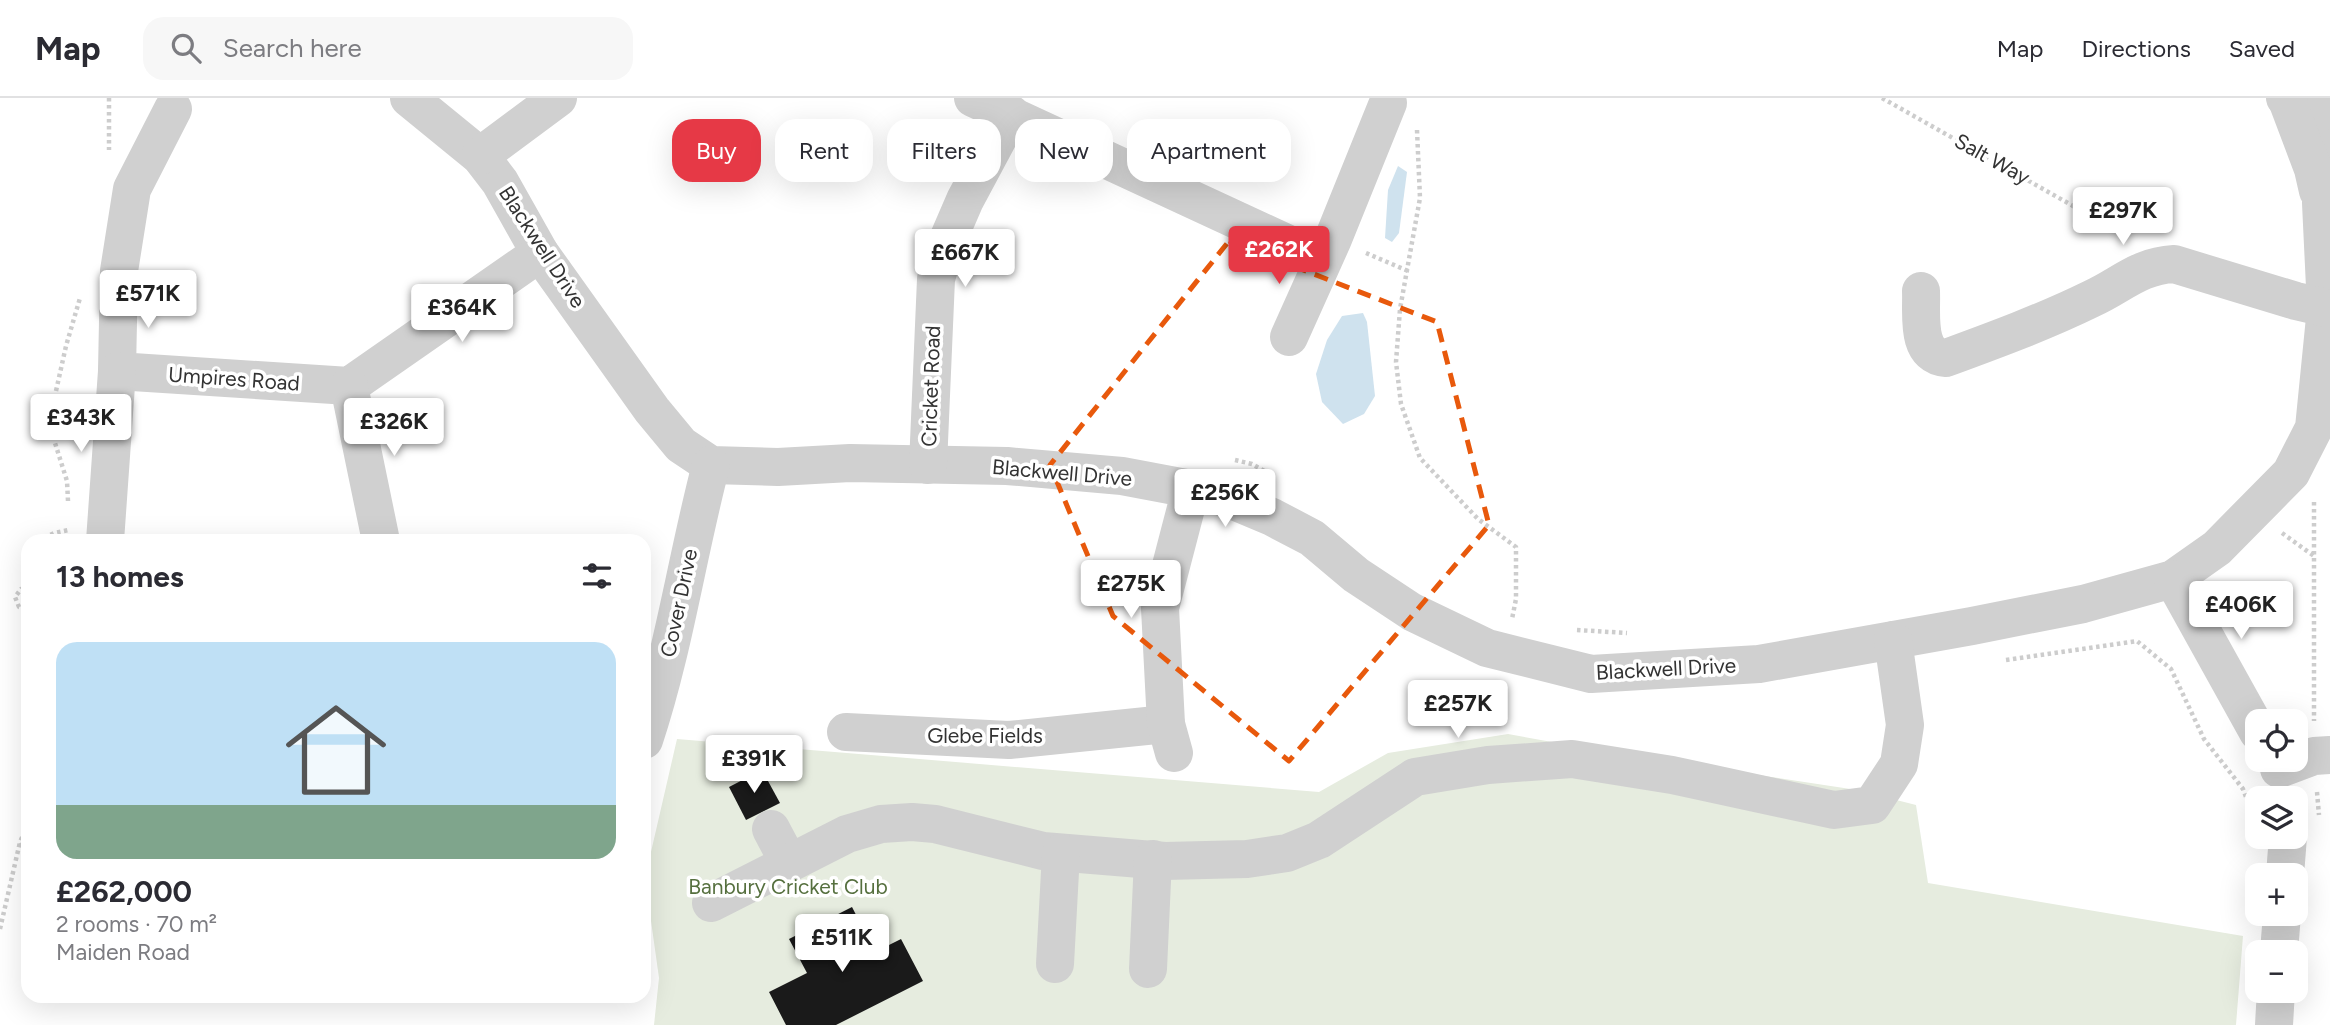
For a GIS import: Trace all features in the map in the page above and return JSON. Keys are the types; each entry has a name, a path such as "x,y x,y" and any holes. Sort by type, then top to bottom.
{"street":[{"name":"Blackwell Drive","path":"409,98 480,156 500,182 540,253 652,410 681,445 711,465 778,467 850,463 1007,466 1109,475 1191,489 1229,499 1312,538 1356,575 1412,612 1487,648 1591,674 1759,664 2083,604 2173,579 2217,548 2291,473 2314,428 2326,308 2321,203"},
{"path":"480,156 558,98"},
{"path":"973,98 1328,250"},
{"path":"2286,99 2313,111 2330,110"},
{"path":"2286,99 2313,169 2321,203"},
{"path":"1289,337 1388,103"},
{"path":"87,534 117,371 119,271 132,189 173,109"},
{"name":"Cricket Road","path":"928,465 936,279 946,244 965,200 1011,114"},
{"path":"2321,203 2330,143"},
{"path":"380,534 349,386 540,253"},
{"path":"1922,291 1924,343 1928,351 1937,357 1946,358 2013,334 2093,299 2155,265 2174,264 2326,308"},
{"name":"Umpires Road","path":"117,371 349,386"},
{"name":"Cover Drive","path":"651,715 671,645 695,525 711,465"},
{"name":"Glebe Fields","path":"846,732 1009,740 1170,739 1160,608 1191,489"},
{"path":"2173,579 2245,709"},
{"path":"711,903 847,834 881,824 935,824 1061,853 1153,859 1247,859 1287,853 1319,840 1415,777 1488,765 1572,759 1672,775 1834,810 1872,805 1899,764 1919,724 1893,640"},
{"path":"2279,775 2314,756 2330,755"},
{"path":"771,829 789,863"},
{"path":"1055,964 1061,853"},
{"path":"1148,969 1153,859"},
{"path":"2274,1025 2275,1003"}],"path":[{"name":"Salt Way","path":"1882,98 2174,264"},
{"path":"1417,129 1420,198 1400,309 1396,362 1401,404 1420,458 1478,519 1516,547 1516,599 1512,623"},
{"path":"1328,250 1408,271"},
{"path":"1230,459 1252,464 1273,477"},
{"path":"21,589 15,597 21,608"},
{"path":"1500,617 1522,625"},
{"path":"1569,630 1637,633"},
{"path":"0,929 20,842"}],"highlighted area":[{"path":"1229,241 1437,322 1489,525 1289,761 1113,616 1050,465"}],"green space":[{"name":"Banbury Cricket Club","path":"1508,734 1619,754 1857,790 1916,805 1928,883 2243,936 2236,1025 654,1025 659,978 651,921 651,852 677,739 1319,792 1388,753"}],"water":[{"path":"1398,166 1407,172 1399,233 1392,242 1385,238 1388,190"},
{"path":"1363,313 1367,322 1375,396 1364,414 1343,424 1322,402 1316,374 1327,340 1342,316"}],"building":[{"path":"762,770 780,803 746,820 729,787"},
{"path":"852,907 875,952 901,939 923,981 836,1025 786,1025 769,992 807,973 789,939"}]}
